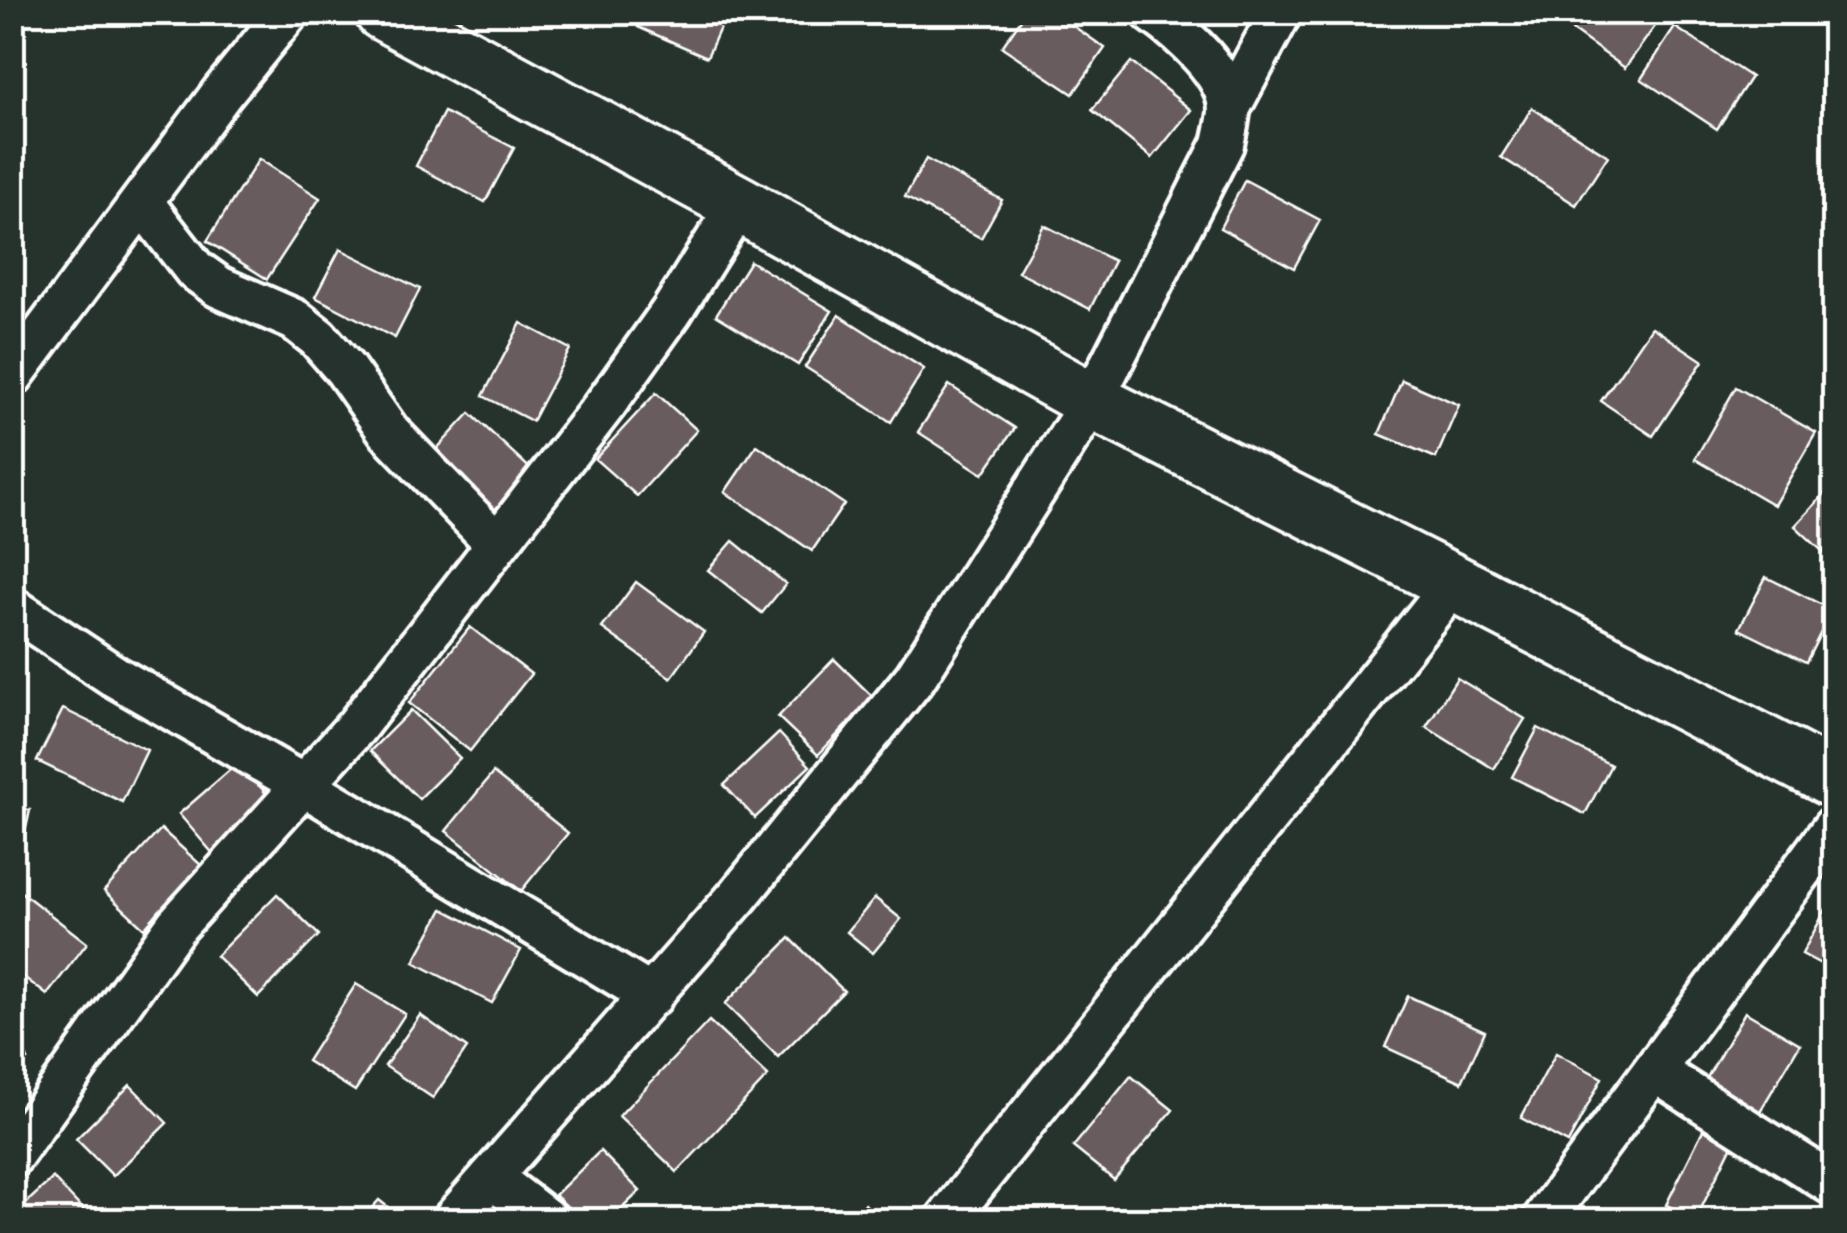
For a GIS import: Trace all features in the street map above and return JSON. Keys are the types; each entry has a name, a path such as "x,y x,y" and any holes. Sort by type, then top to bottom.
{"main road":[{"path":"382,12 1092,400 1834,780"}],"street":[{"path":"12,376 222,93 288,12"},
{"path":"1152,12 1185,36 1220,81 1229,108"},
{"path":"453,1220 738,896 916,678 1092,400 1223,144 1229,108 1281,12"},
{"path":"142,202 195,270 219,287 296,320 318,338 345,368 389,432 496,543"},
{"path":"12,1156 176,926 356,727 606,402 672,311 739,204"},
{"path":"946,1220 1454,583"},
{"path":"12,608 114,676 305,786 652,996"},
{"path":"1543,1220 1834,827"},
{"path":"1656,1072 1834,1185"},
{"path":"490,1177 547,1220"}],"building":[{"path":"645,12 727,12 707,57 638,27"},
{"path":"1026,12 1053,12 1105,48 1073,94 1002,47"},
{"path":"1559,12 1645,12 1658,22 1625,68 1555,18"},
{"path":"1675,27 1751,77 1717,129 1641,79"},
{"path":"1131,62 1191,110 1152,158 1092,110"},
{"path":"1532,108 1608,156 1576,205 1501,157"},
{"path":"444,112 514,148 485,202 416,166"},
{"path":"259,159 320,198 267,279 207,241"},
{"path":"926,159 1002,200 981,238 905,197"},
{"path":"1245,180 1320,220 1294,268 1220,228"},
{"path":"1044,225 1114,261 1090,309 1018,272"},
{"path":"340,249 420,289 395,338 315,297"},
{"path":"750,261 832,311 798,365 716,315"},
{"path":"839,315 924,369 891,422 805,367"},
{"path":"521,323 570,349 532,421 483,396"},
{"path":"1652,327 1703,361 1653,436 1601,401"},
{"path":"1402,380 1459,405 1436,458 1379,434"},
{"path":"949,385 1015,428 983,474 918,432"},
{"path":"1736,387 1816,433 1774,505 1695,459"},
{"path":"656,393 697,430 637,496 595,459"},
{"path":"470,413 535,473 498,513 433,453"},
{"path":"757,445 844,504 812,551 725,492"},
{"path":"1834,484 1834,562 1795,526"},
{"path":"733,541 786,584 762,613 708,570"},
{"path":"1766,577 1832,610 1806,662 1739,629"},
{"path":"636,582 704,632 671,678 602,628"},
{"path":"470,627 531,674 470,751 409,703"},
{"path":"834,659 873,697 818,755 778,717"},
{"path":"1457,678 1525,719 1494,769 1426,727"},
{"path":"63,709 147,750 122,802 37,761"},
{"path":"411,710 460,758 419,799 370,751"},
{"path":"1538,728 1611,765 1585,814 1512,777"},
{"path":"779,733 810,766 755,818 724,785"},
{"path":"239,762 275,804 215,856 179,814"},
{"path":"493,773 568,833 521,891 446,831"},
{"path":"12,807 30,810 18,865 12,863"},
{"path":"161,829 201,865 144,928 104,891"},
{"path":"21,892 87,943 47,995 12,968 12,902"},
{"path":"277,894 319,935 258,997 216,956"},
{"path":"1834,894 1834,971 1802,954"},
{"path":"875,898 901,919 873,953 847,932"},
{"path":"443,909 521,950 492,1003 414,962"},
{"path":"790,938 844,991 778,1057 725,1004"},
{"path":"356,984 405,1014 355,1091 307,1061"},
{"path":"1408,996 1485,1031 1462,1082 1385,1047"},
{"path":"1745,1012 1800,1044 1759,1113 1705,1081"},
{"path":"420,1015 467,1048 433,1098 385,1066"},
{"path":"709,1021 768,1076 677,1172 619,1116"},
{"path":"17,1033 28,1060 12,1066 12,1034"},
{"path":"1556,1053 1602,1078 1568,1143 1521,1118"},
{"path":"1131,1076 1173,1110 1114,1180 1073,1147"},
{"path":"130,1085 167,1123 113,1176 76,1139"},
{"path":"1703,1130 1732,1145 1696,1219 1666,1205"},
{"path":"600,1151 640,1191 610,1220 581,1220 555,1195"},
{"path":"53,1178 88,1215 82,1220 12,1220 12,1216"},
{"path":"379,1200 404,1220 361,1220"},
{"path":"865,1204 880,1220 847,1220"}]}
